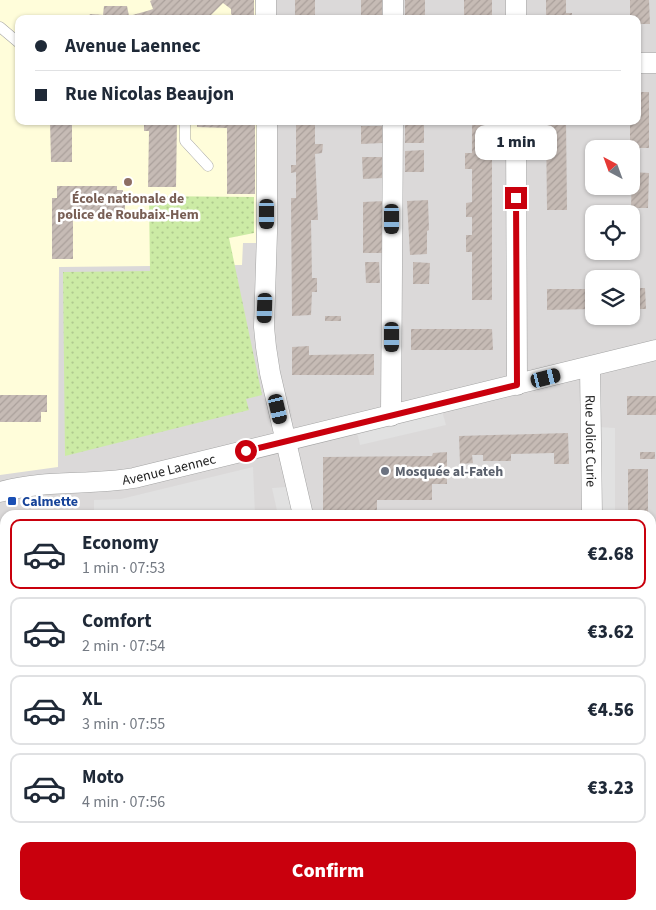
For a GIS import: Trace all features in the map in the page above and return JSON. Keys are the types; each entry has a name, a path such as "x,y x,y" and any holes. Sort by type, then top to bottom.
{"street":[{"path":"266,0 266,15"},
{"path":"393,0 393,15"},
{"path":"516,0 516,15"},
{"path":"641,63 656,62"},
{"path":"267,125 267,233 264,327 270,373 302,510"},
{"path":"391,416 393,125"},
{"path":"516,125 517,385"},
{"name":"Avenue Laennec","path":"0,492 34,484 103,482 134,478 656,350"},
{"name":"Rue Joliot Curie","path":"590,367 592,510"}],"lane":[{"path":"0,27 15,40"},
{"path":"185,125 185,141 208,166"}],"shaded area":[{"path":"0,0 656,0 656,510 0,510"},
{"name":"École nationale de police de Roubaix-Hem","path":"0,0 255,0 256,15 15,15 15,125 257,125 256,243 243,243 242,265 59,267 58,467 0,475"},
{"path":"442,411 446,425 360,445 357,432"},
{"path":"598,427 615,428 615,510 599,510"},
{"path":"253,467 255,510 94,510 94,500 121,499"},
{"path":"287,487 293,510 277,510 272,488"}],"green space":[{"path":"149,196 254,197 254,233 229,238 262,395 246,399 249,410 65,456 63,272 150,271"}],"building":[{"path":"254,0 254,15 232,15 231,9 223,3 211,15 133,15 153,9 150,1"},
{"path":"295,0 315,0 315,15 295,15"},
{"path":"361,0 382,0 382,15 361,15"},
{"path":"405,0 425,0 425,15 405,15"},
{"path":"464,0 492,0 492,15 464,15"},
{"path":"546,0 566,0 566,13 572,13 572,15 546,15"},
{"path":"630,0 649,0 650,24 641,24 641,15 630,15"},
{"path":"104,6 127,6 129,15 103,15"},
{"path":"641,92 649,92 649,148 640,148 640,140 630,140 630,125 641,125"},
{"path":"50,125 72,125 72,162 51,162"},
{"path":"144,125 177,125 176,187 148,187 149,131 144,131"},
{"path":"197,125 255,125 255,194 227,194 227,128 197,127"},
{"path":"296,125 315,125 315,144 323,144 322,153 315,154 318,220 311,220 312,278 317,278 317,292 312,292 311,315 292,316 291,198 296,198 296,172 291,173 291,165 296,165"},
{"path":"405,125 424,125 424,143 405,143"},
{"path":"472,125 492,125 492,300 472,300 472,252 466,252 466,235 472,235 472,217 466,217 466,203 472,202 472,169 465,169 465,153 472,153"},
{"path":"546,125 566,125 567,210 547,210"},
{"path":"361,126 382,126 383,143 361,144"},
{"path":"424,150 424,172 405,172 405,151"},
{"path":"362,157 382,157 383,178 363,179"},
{"path":"640,172 649,173 648,208 640,208 640,205 631,205 631,195 640,195"},
{"path":"57,186 117,186 117,190 123,190 123,197 125,197 125,214 73,214 73,259 52,259 52,198 57,198"},
{"path":"428,200 429,230 427,231 427,254 410,255 407,201"},
{"path":"385,201 385,253 363,253 363,202"},
{"path":"365,262 379,262 380,283 366,283"},
{"path":"413,262 430,263 429,284 413,284"},
{"path":"640,288 645,288 646,309 640,309"},
{"path":"547,289 585,289 585,309 547,310"},
{"path":"325,316 341,316 341,321 325,321"},
{"path":"411,329 492,329 493,350 411,350"},
{"path":"309,346 309,355 374,354 374,375 292,375 292,347"},
{"path":"0,395 47,395 47,412 41,412 41,422 0,422"},
{"path":"627,396 656,396 656,415 627,415"},
{"path":"568,433 569,464 554,464 554,453 511,454 511,461 483,461 483,455 472,455 473,463 460,464 459,436"},
{"name":"Mosquée al-Fateh","path":"447,452 447,484 432,484 432,500 377,500 377,510 323,510 323,457 432,456 433,453"},
{"path":"640,452 655,452 655,459 640,459"},
{"path":"628,469 648,469 648,510 628,510"}],"place":[{"name":"École nationale de police de Roubaix-Hem","path":"128,182"},
{"name":"Mosquée al-Fateh","path":"385,471"},
{"name":"Calmette","path":"12,501"}],"route":[{"path":"246,451 517,385 516,198"}]}
